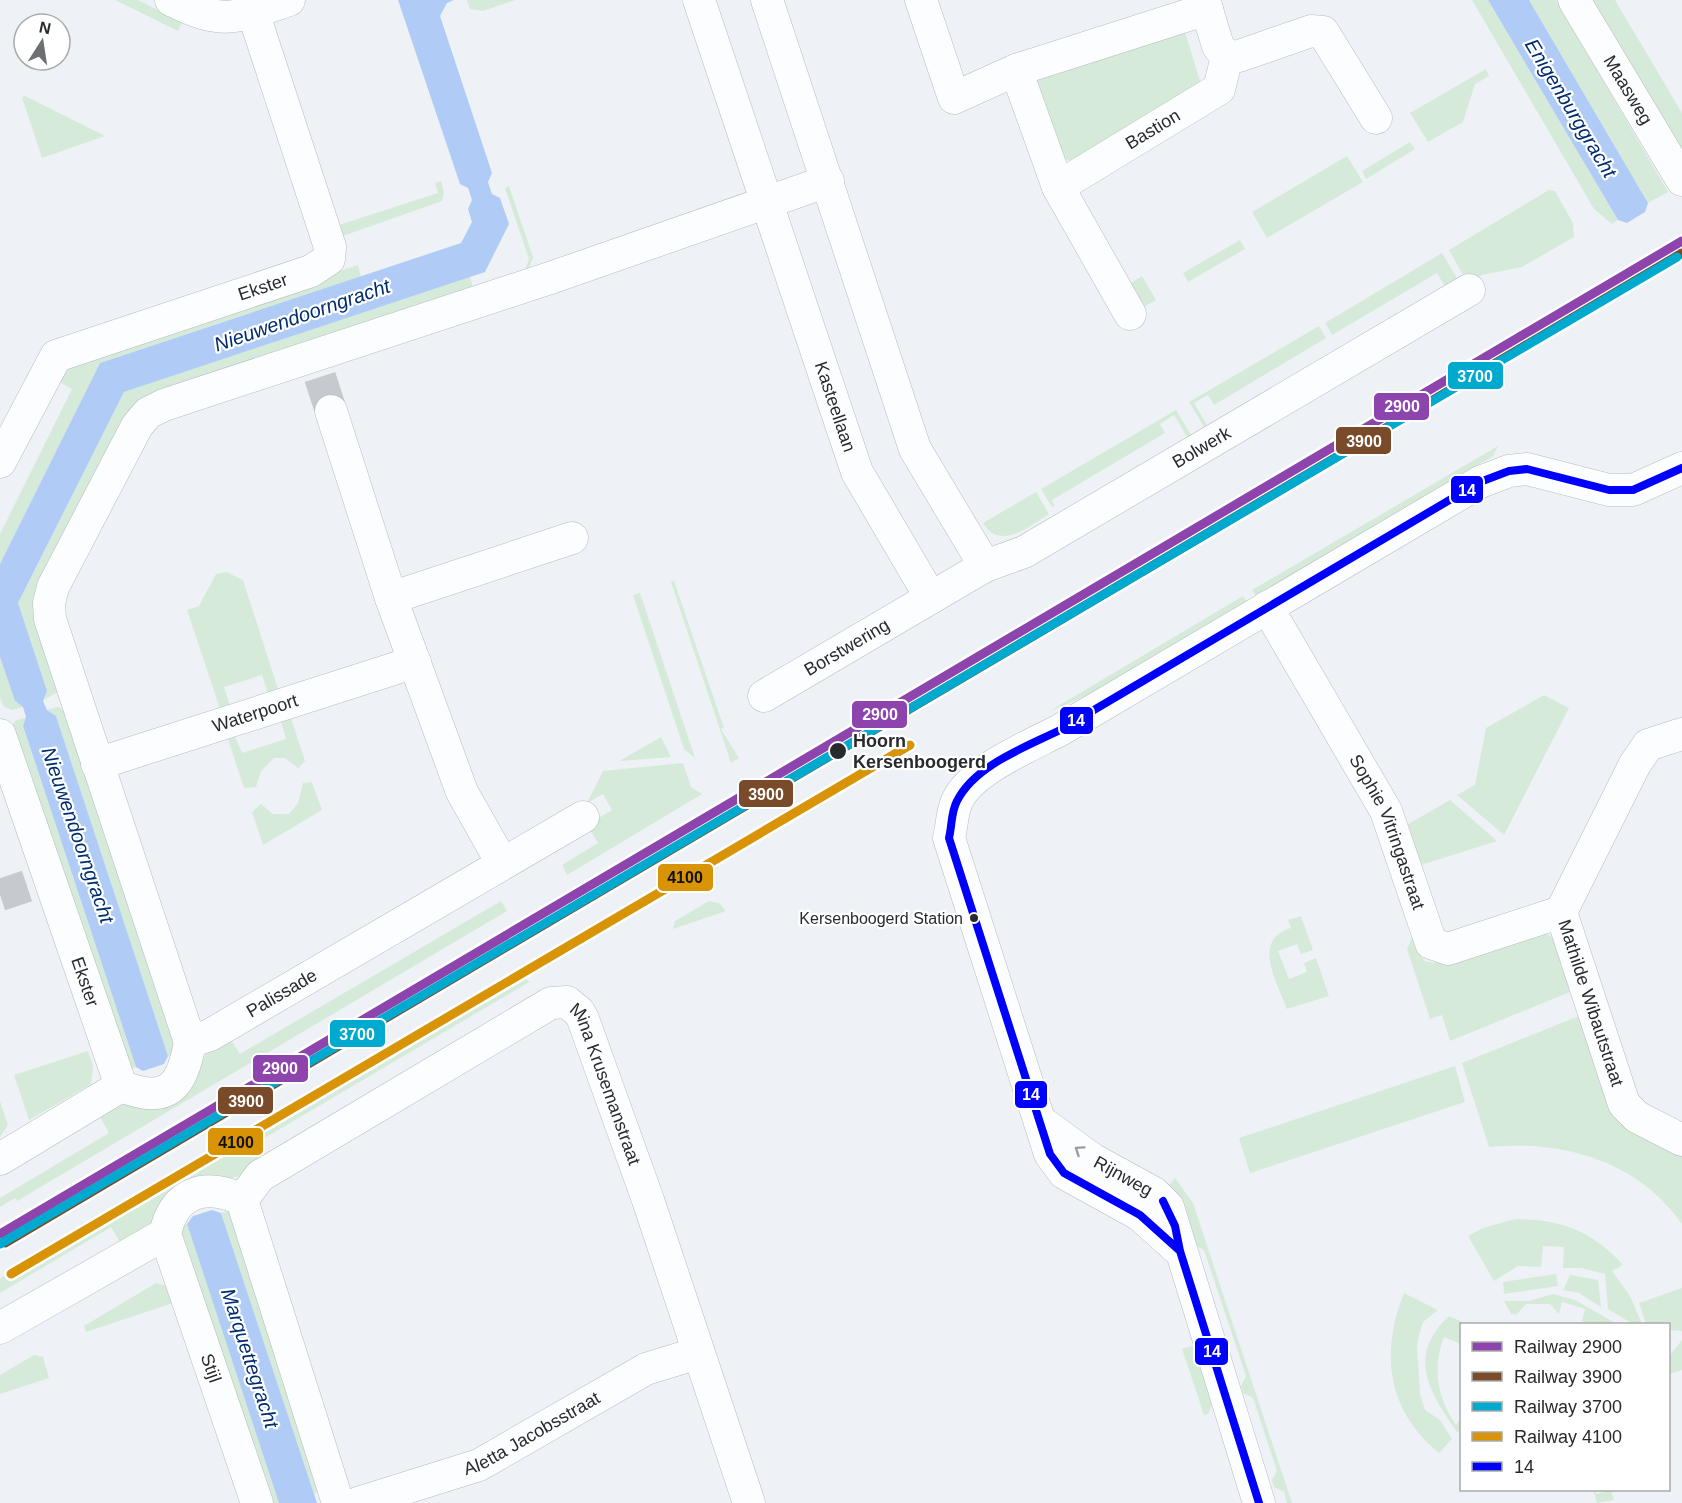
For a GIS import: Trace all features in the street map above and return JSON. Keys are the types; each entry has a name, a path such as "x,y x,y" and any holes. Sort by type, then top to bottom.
{"street":[{"path":"171,0 210,17 226,18 289,0"},
{"name":"Kasteellaan","path":"699,0 857,472 931,598"},
{"path":"766,0 915,448 985,566"},
{"path":"921,0 954,98 1016,70 1205,4 1218,46 1227,57 1239,56 1311,31 1323,32 1376,118"},
{"name":"Maasweg","path":"1574,0 1682,180"},
{"name":"Ekster","path":"1,458 56,356 311,271 329,259 330,247 253,12"},
{"name":"Bastion","path":"1058,187 1219,89 1227,57"},
{"path":"1016,70 1058,187 1131,314"},
{"path":"0,1159 121,1086 151,1095 172,1086 184,1070 190,1042 53,630 49,603 53,587 137,426 148,413 164,405 317,366 828,181"},
{"name":"Bolwerk","path":"931,598 985,566 1024,552 1469,290"},
{"path":"331,411 391,598 462,792 502,863"},
{"name":"Rijnweg","path":"1259,1503 1180,1251 1175,1226 1162,1199 1092,1160 1040,1121 949,838 956,803 973,780 996,764 1480,482 1509,471 1527,469 1609,490 1633,490 1682,468"},
{"path":"391,598 572,538"},
{"name":"Borstwering","path":"764,696 931,598"},
{"name":"Sophie Vitringastraat","path":"1267,607 1386,811 1431,943 1448,950 1561,912"},
{"name":"Waterpoort","path":"97,764 415,662"},
{"name":"Mathilde Wibautstraat","path":"1682,734 1648,745 1635,764 1561,912 1624,1104 1637,1117 1682,1140"},
{"name":"Ekster","path":"0,735 37,882 121,1086"},
{"name":"Palissade","path":"190,1042 210,1035 583,817"},
{"name":"Mina Krusemanstraat","path":"242,1200 260,1176 551,1003 567,1002 579,1012 583,1019 655,1220 749,1503"},
{"path":"0,1328 165,1234 175,1207 198,1193 226,1192 242,1200 338,1503"},
{"name":"Stijl","path":"165,1234 257,1503"},
{"name":"Aletta Jacobsstraat","path":"358,1503 479,1465 646,1369 698,1353"}],"green space":[{"path":"115,0 138,0 182,22 178,31"},
{"path":"467,0 515,0 483,11 470,9"},
{"path":"1472,0 1488,0 1618,220 1612,224 1594,209"},
{"path":"1529,0 1556,0 1668,192 1648,203"},
{"path":"1591,0 1615,0 1682,113 1682,154"},
{"path":"1185,32 1203,91 1074,162 1058,156 1030,76"},
{"path":"1486,69 1489,76 1475,84 1463,122 1428,142 1410,113"},
{"path":"25,96 105,136 42,158 22,97"},
{"path":"1410,142 1415,149 1366,179 1362,171"},
{"path":"1347,156 1363,182 1267,238 1252,212"},
{"path":"441,181 444,192 442,201 340,237 336,226 438,193 435,183"},
{"path":"509,186 533,257 527,274 524,272 529,259 505,188"},
{"path":"1549,190 1555,191 1573,223 1574,237 1522,267 1482,275 1467,282 1449,250"},
{"path":"1240,240 1245,249 1188,282 1183,273"},
{"path":"1442,253 1460,283 1447,290 1437,273 1332,335 1325,323"},
{"path":"358,265 361,277 100,363 0,564 0,534 72,389 58,381 73,360"},
{"path":"470,276 473,288 150,396 38,592 58,692 43,700 18,603 124,392"},
{"path":"1142,276 1156,300 1140,309 1126,286"},
{"path":"1319,326 1326,338 1214,405 1208,395 1194,403 1207,425 1204,427 1189,402"},
{"path":"1176,410 1191,435 1187,437 1174,415 1160,424 1165,433 1052,500 1055,506 1052,507 1041,489"},
{"path":"1498,446 1493,456 1256,596 1252,590"},
{"path":"1036,492 1049,514 1025,529 1007,536 998,535 990,531 983,523"},
{"path":"226,572 243,580 279,692 268,693 262,675 224,687 230,706 221,712 187,610 199,606 216,574"},
{"path":"674,581 724,728 721,729 739,758 731,763 671,582"},
{"path":"640,593 695,758 684,749 633,595"},
{"path":"1243,596 1247,602 1093,693 1048,712"},
{"path":"0,657 15,701 23,707 12,710 3,706 0,697"},
{"path":"1544,695 1569,708 1504,835 1457,795 1475,785 1486,728"},
{"path":"58,707 66,710 180,1053 168,1056 56,716 47,710"},
{"path":"290,715 305,761 298,768 285,758 274,758 261,771 256,787 244,788 227,736 234,734 242,753 286,739 281,721"},
{"path":"26,717 23,727 136,1067 124,1071 11,727 15,721"},
{"path":"661,737 671,757 621,761 621,760"},
{"path":"683,763 691,787 702,794 567,875 562,865 598,843 587,825 612,810 603,794 587,803 603,771"},
{"path":"312,782 322,810 263,845 252,812 261,804 273,814 289,814 298,803 303,783"},
{"path":"1450,800 1497,841 1418,866 1405,826"},
{"path":"501,901 507,911 17,1201 15,1198 0,1207 0,1198 109,1133 99,1115 199,1071 206,1053 229,1037 240,1054"},
{"path":"709,901 719,903 726,911 673,929 675,921"},
{"path":"1301,916 1313,950 1301,954 1297,944 1278,951 1289,979 1307,972 1304,963 1316,958 1329,996 1287,1009 1273,975 1270,952 1272,942 1279,934 1291,928 1288,920"},
{"path":"1544,932 1558,941 1575,990 1450,1041 1442,1015 1430,1019 1407,949 1412,938 1416,937 1424,961 1434,963 1528,934"},
{"path":"523,974 529,982 251,1146 260,1162 239,1176 225,1180 122,1245 111,1227 0,1293 0,1279 5,1275 8,1280 48,1256 47,1252"},
{"path":"1579,1016 1616,1114 1682,1153 1682,1224 1664,1202 1644,1184 1597,1159 1544,1147 1489,1147 1462,1063"},
{"path":"88,1051 93,1066 91,1084 29,1120 14,1075"},
{"path":"1455,1066 1465,1102 1250,1173 1239,1138"},
{"path":"0,1101 8,1125 0,1137"},
{"path":"1175,1178 1193,1203 1292,1503 1287,1503 1284,1492 1274,1487 1272,1480 1277,1471 1253,1398 1243,1393 1241,1386 1246,1376 1204,1250 1193,1244 1166,1189"},
{"path":"229,1211 323,1488 314,1494 221,1213"},
{"path":"1515,1219 1547,1221 1575,1229 1600,1243 1623,1265 1612,1271 1630,1296 1642,1323 1631,1323 1608,1309 1605,1274 1581,1268 1563,1268 1564,1247 1543,1246 1541,1267 1518,1266 1494,1281 1468,1236 1483,1228"},
{"path":"187,1224 279,1503 267,1503 178,1228"},
{"path":"1556,1274 1558,1286 1504,1294 1503,1282"},
{"path":"1570,1275 1598,1280 1601,1307 1579,1293 1563,1290"},
{"path":"156,1283 167,1286 173,1303 86,1332 84,1326"},
{"path":"1682,1288 1682,1331 1670,1330 1670,1323 1646,1323 1639,1303"},
{"path":"1404,1293 1438,1310 1423,1322 1417,1347 1420,1394 1425,1410 1440,1420 1452,1439 1439,1453 1408,1419 1393,1380 1392,1337 1396,1315"},
{"path":"1553,1294 1575,1300 1615,1323 1585,1323 1582,1321 1585,1309 1562,1302 1559,1314 1550,1304 1526,1304 1516,1315 1511,1314 1504,1301 1529,1301"},
{"path":"1449,1316 1465,1323 1460,1323 1460,1344 1444,1337 1438,1360 1438,1382 1444,1404 1456,1425 1460,1419 1458,1433 1438,1403 1426,1374 1425,1360 1428,1345"},
{"path":"1682,1340 1682,1370 1670,1374 1670,1355"},
{"path":"1195,1345 1213,1402 1208,1414 1204,1415 1182,1349"},
{"path":"34,1355 43,1357 49,1378 0,1394 0,1375"},
{"path":"1593,1491 1597,1494 1611,1491 1614,1500 1597,1503"}],"water":[{"name":"Nieuwendoorngracht","path":"398,0 454,0 447,3 440,16 492,173 488,182 492,194 500,198 509,224 485,272 124,392 18,603 47,691 43,701 47,710 56,716 168,1056 164,1064 143,1071 136,1067 23,726 26,717 23,707 15,701 0,657 0,564 100,363 461,243 472,222 468,209 472,200 468,188 460,184"},
{"name":"Enigenburggracht","path":"1488,0 1529,0 1648,203 1645,212 1627,223 1618,220"},
{"name":"Marquettegracht","path":"212,1210 221,1213 317,1503 279,1503 187,1224 193,1216"}],"tunnel":[{"path":"320,377 331,411"},
{"path":"0,895 27,886"}],"rail line":[{"name":"2900","path":"0,1234 1682,241"},
{"name":"3900","path":"5,1243 1682,253"},
{"name":"3700","path":"0,1244 1677,257"},
{"name":"4100","path":"11,1274 910,745"}],"transit line":[{"name":"14","path":"1180,1251 1140,1215 1064,1173 1050,1154 949,838 955,805 965,788 1002,758 1060,730 1480,482 1509,471 1527,469 1609,490 1633,490 1682,468"},
{"name":"14","path":"1163,1201 1175,1226 1180,1251 1259,1503"}],"place":[{"name":"Hoorn Kersenboogerd","path":"838,751"},
{"name":"Kersenboogerd Station","path":"974,918"}]}
